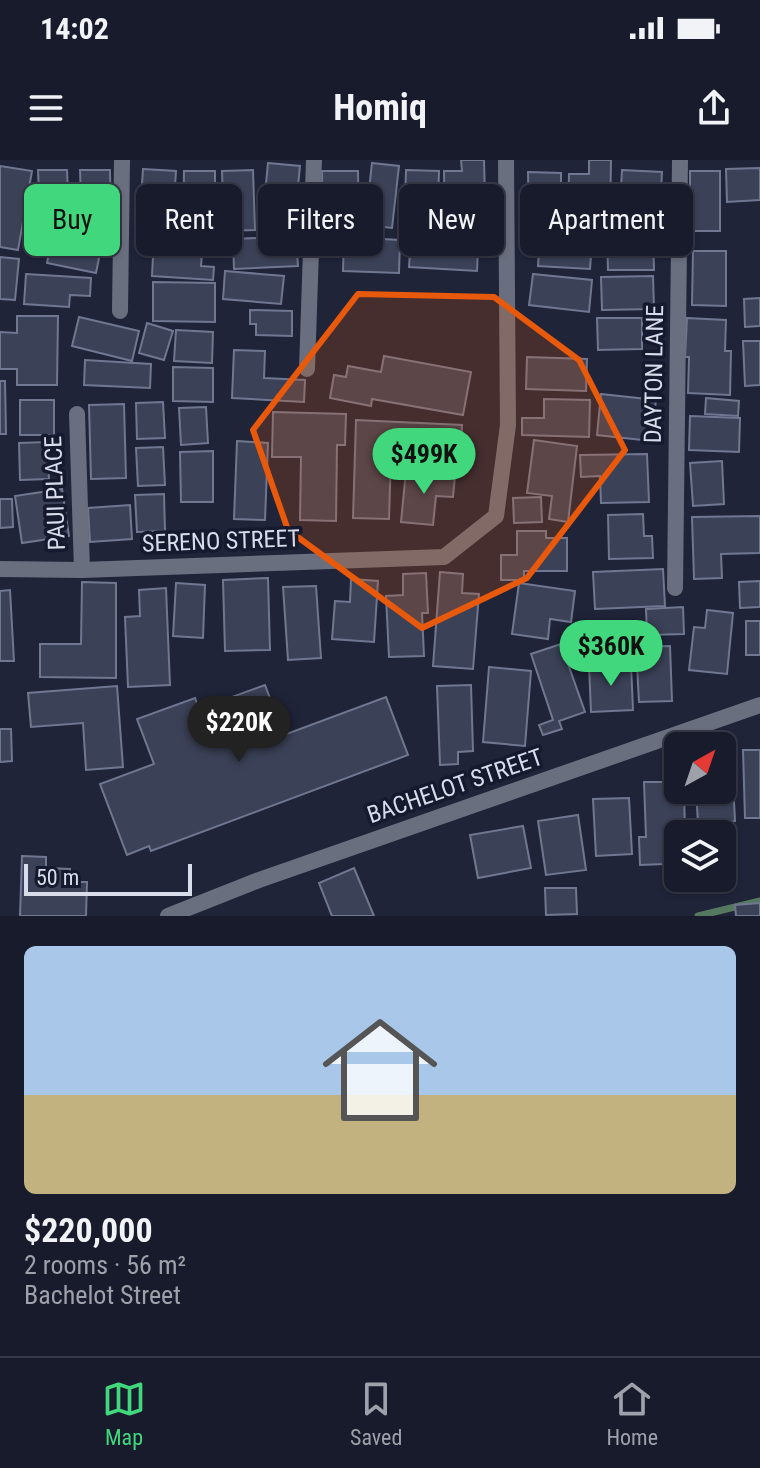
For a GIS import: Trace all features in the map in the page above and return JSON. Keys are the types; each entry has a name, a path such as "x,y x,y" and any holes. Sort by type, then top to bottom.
{"street":[{"path":"120,311 122,160"},
{"path":"307,369 314,160"},
{"name":"SERENO STREET","path":"0,569 82,570 444,557 496,516 508,425 506,160"},
{"name":"DAYTON LANE","path":"675,588 680,160"},
{"name":"PAUI PLACE","path":"77,414 82,570"},
{"name":"BACHELOT STREET","path":"168,916 259,880 760,705"}],"highlighted area":[{"path":"358,294 494,297 579,360 625,450 527,578 422,628 288,530 253,430"}],"building":[{"path":"461,160 484,160 485,184 444,184 444,171 462,171"},
{"path":"589,160 611,160 611,184 569,184 569,174 589,174"},
{"path":"268,163 300,166 298,184 266,184"},
{"path":"372,163 399,166 392,228 383,227 383,184 370,184"},
{"path":"0,166 32,171 30,184 24,184 24,216 18,250 0,247"},
{"path":"760,168 760,200 727,202 726,169"},
{"path":"143,169 176,171 175,184 142,184"},
{"path":"38,170 67,170 68,184 39,184"},
{"path":"80,170 110,170 110,184 80,184"},
{"path":"253,170 255,230 242,230 242,184 222,184 222,171"},
{"path":"406,170 439,171 439,184 406,184"},
{"path":"622,170 662,172 661,184 621,184"},
{"path":"184,171 215,171 215,184 184,184"},
{"path":"322,171 358,171 358,184 322,184"},
{"path":"690,171 720,171 720,231 693,231 693,184 690,184"},
{"path":"528,172 561,173 561,184 528,184"},
{"path":"258,238 258,256 297,256 298,266 234,269 234,256 242,256 242,239"},
{"path":"383,239 399,240 399,273 343,271 343,256 383,256"},
{"path":"693,251 726,251 726,306 692,305"},
{"path":"48,256 99,256 96,273 47,263"},
{"path":"153,256 202,256 201,266 214,267 213,280 152,276"},
{"path":"410,256 478,256 477,271 409,267"},
{"path":"539,256 591,256 590,269 538,266"},
{"path":"608,256 654,256 654,270 608,270"},
{"path":"0,257 19,259 15,300 0,299"},
{"path":"225,271 284,276 281,304 223,299"},
{"path":"26,274 91,278 90,296 70,295 69,307 24,304"},
{"path":"533,274 592,280 589,312 529,305"},
{"path":"653,276 654,309 602,310 601,277"},
{"path":"153,282 215,283 215,322 153,321"},
{"path":"760,298 760,326 745,327 744,299"},
{"path":"250,310 292,311 292,336 256,335 256,324 250,324"},
{"path":"17,316 58,316 57,385 17,385 17,369 0,369 0,332 17,333"},
{"path":"79,317 139,331 132,361 72,346"},
{"path":"597,318 642,318 642,349 598,350"},
{"path":"687,318 726,320 725,351 731,351 730,395 688,393 689,357 685,357"},
{"path":"147,323 173,331 164,360 139,353"},
{"path":"176,330 213,332 212,363 174,361"},
{"path":"743,341 760,341 760,385 745,386"},
{"path":"234,350 265,351 264,378 305,380 304,402 232,398"},
{"path":"384,356 471,372 463,415 372,399 371,406 330,398 334,375 346,377 348,366 381,372"},
{"path":"527,357 587,359 586,391 526,389"},
{"path":"85,360 151,364 150,388 84,385"},
{"path":"173,367 213,368 213,402 173,401"},
{"path":"0,381 5,381 6,434 0,434"},
{"path":"601,394 656,400 651,441 597,435"},
{"path":"706,398 739,401 738,416 705,414"},
{"path":"544,399 590,400 589,437 522,435 522,418 544,418"},
{"path":"20,400 54,400 54,435 20,435"},
{"path":"163,402 165,438 137,439 136,403"},
{"path":"124,404 126,478 91,479 89,405"},
{"path":"206,407 208,443 181,445 179,408"},
{"path":"273,412 346,414 345,445 337,445 336,521 300,520 301,457 272,457"},
{"path":"690,416 740,418 739,452 689,450"},
{"path":"356,420 462,425 461,457 391,455 389,519 353,518"},
{"path":"534,440 577,446 568,522 549,519 552,496 527,493"},
{"path":"237,441 268,443 265,520 234,519"},
{"path":"47,442 49,479 20,480 19,443"},
{"path":"163,447 165,485 138,486 136,448"},
{"path":"213,451 213,502 181,502 180,452"},
{"path":"647,454 649,502 601,503 600,476 581,477 580,455"},
{"path":"722,461 724,504 693,506 690,463"},
{"path":"406,471 455,476 453,497 436,496 433,525 401,522"},
{"path":"62,489 69,536 22,543 15,496"},
{"path":"164,494 165,531 137,532 135,495"},
{"path":"541,497 542,522 514,523 513,498"},
{"path":"0,499 12,499 13,527 0,528"},
{"path":"130,505 132,539 90,542 88,508"},
{"path":"643,514 644,536 652,536 653,558 609,559 608,515"},
{"path":"760,516 760,553 721,554 722,578 694,579 692,517"},
{"path":"517,531 546,531 546,538 567,538 567,571 524,571 524,580 501,580 501,555 517,555"},
{"path":"663,569 665,606 595,609 593,572"},
{"path":"440,572 463,574 462,593 479,594 473,669 433,666"},
{"path":"426,573 428,613 422,613 424,656 389,657 386,596 403,595 403,574"},
{"path":"268,578 270,650 225,651 223,580"},
{"path":"351,579 378,581 374,642 332,639 335,601 350,602"},
{"path":"760,581 760,607 740,608 739,582"},
{"path":"82,582 116,583 116,678 40,677 40,644 81,644"},
{"path":"176,583 205,585 203,638 173,636"},
{"path":"519,583 575,591 571,622 550,619 548,639 512,634"},
{"path":"316,586 321,658 288,660 283,587"},
{"path":"166,588 170,685 128,687 125,617 140,616 139,590"},
{"path":"10,590 14,661 0,661 0,591"},
{"path":"683,607 684,634 647,635 646,609"},
{"path":"707,610 733,613 727,674 689,670 694,627 705,628"},
{"path":"746,621 760,621 760,655 746,655"},
{"path":"586,632 607,632 607,658 587,658"},
{"path":"561,644 585,712 559,721 562,729 543,735 539,725 553,720 531,654"},
{"path":"670,646 672,701 639,702 636,647"},
{"path":"631,664 633,710 591,712 589,665"},
{"path":"489,667 531,671 525,746 483,742"},
{"path":"265,685 284,735 386,697 408,755 151,851 149,846 127,855 100,784 154,764 137,719 195,698 199,709"},
{"path":"471,685 473,751 458,752 458,764 440,765 437,686"},
{"path":"117,686 123,767 86,770 83,723 31,727 28,693"},
{"path":"0,729 11,729 12,761 0,762"},
{"path":"743,750 760,750 760,818 745,818"},
{"path":"644,782 664,782 664,804 684,804 685,820 664,820 664,864 640,865 639,837 646,837"},
{"path":"629,798 632,854 596,856 593,799"},
{"path":"697,804 734,804 735,820 698,820"},
{"path":"578,815 586,870 546,875 538,821"},
{"path":"523,826 531,868 478,878 470,835"},
{"path":"22,856 46,857 46,868 70,869 69,882 87,882 86,916 20,916"},
{"path":"354,868 374,916 332,916 319,883"},
{"path":"545,888 576,888 577,914 546,915"},
{"path":"760,903 760,916 736,916 735,905"}],"waterway":[{"path":"698,916 760,901"}]}
